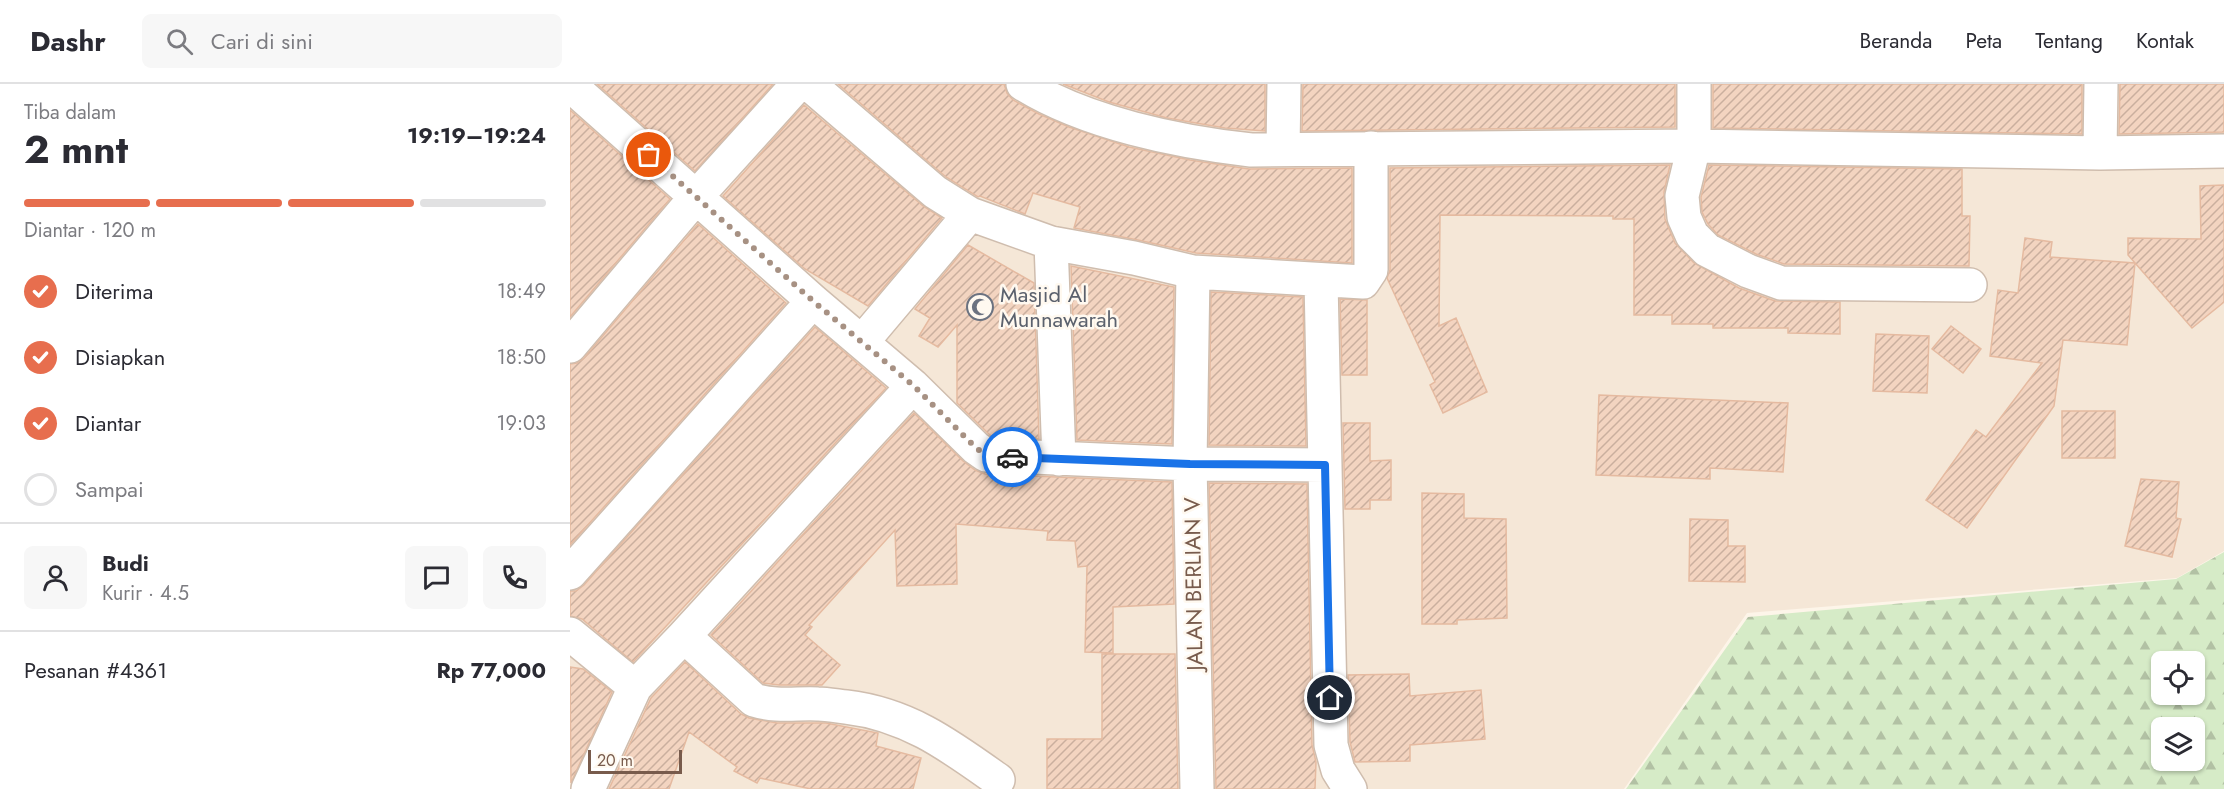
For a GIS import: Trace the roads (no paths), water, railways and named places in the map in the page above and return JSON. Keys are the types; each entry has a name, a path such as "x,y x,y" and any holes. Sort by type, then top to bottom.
{"street":[{"path":"570,346 581,312 696,197 798,84"},
{"path":"809,84 936,192 970,214 1051,243 1134,258 1193,272 1363,282 1371,270 1371,148"},
{"path":"1023,84 1088,114 1138,130 1210,145 1251,150 1694,146 2100,153 2224,151"},
{"path":"1283,149 1284,84"},
{"path":"1694,84 1694,146 1682,196 1684,217 1692,235 1707,250 1748,271 1781,283 1970,285"},
{"path":"2100,153 2101,84"},
{"path":"570,85 813,301 914,386 986,455 1190,464 1325,465"},
{"path":"862,342 970,214"},
{"path":"1051,243 1059,459"},
{"name":"JALAN BERLIAN V","path":"1193,272 1190,464 1197,789"},
{"path":"1321,281 1331,745 1338,770 1350,789"},
{"path":"570,573 813,301"},
{"path":"588,789 634,687 684,636 914,386"},
{"path":"570,634 634,687"},
{"path":"684,636 754,700 769,705 818,704 851,708 900,720 942,740 998,780"}],"place":[{"name":"Masjid Al Munnawarah","path":"980,307"}]}
